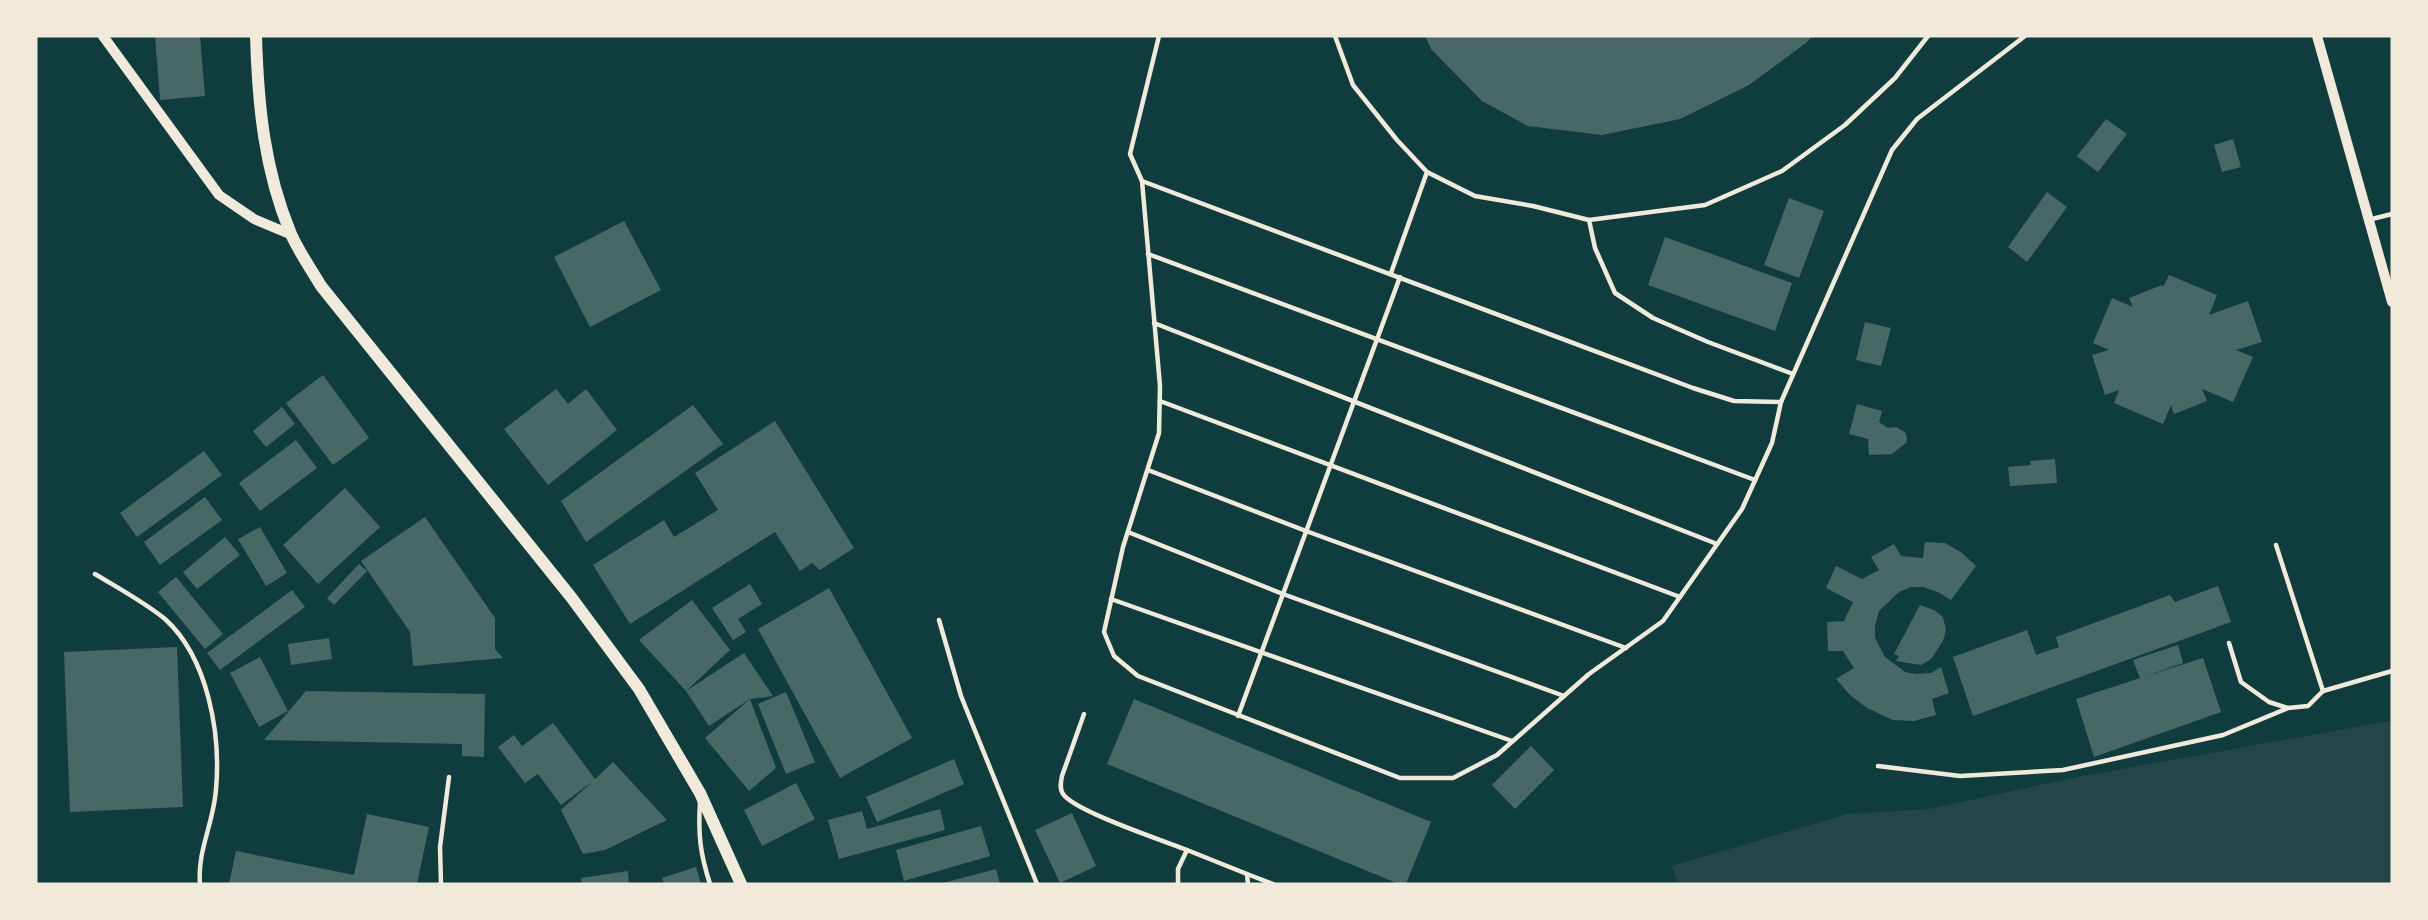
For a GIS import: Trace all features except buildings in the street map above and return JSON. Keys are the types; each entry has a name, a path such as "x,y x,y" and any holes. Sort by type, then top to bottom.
{"main road":[{"path":"256,36 264,148 276,193 292,235 321,286 571,597 639,689 700,793 741,884"}],"street":[{"path":"103,36 219,195 254,219 292,235"},
{"path":"2317,36 2392,302"}],"lane":[{"path":"1159,36 1130,154 1142,181 1160,401 1159,433 1128,532 1104,632 1114,656 1138,676 1400,778 1453,778 1497,755 1589,675 1663,621 1742,508 1772,443 1781,402 1892,150 1917,119 2025,36"},
{"path":"1335,36 1353,85 1397,140 1427,172 1475,196 1533,206 1589,220 1705,205 1782,171 1845,125 1895,78 1928,36"},
{"path":"1391,273 1427,172"},
{"path":"1142,181 1693,388 1734,401 1781,402"},
{"path":"2368,220 2392,214"},
{"path":"1589,220 1595,248 1615,293 1653,318 1708,342 1793,374"},
{"path":"1148,254 1755,480"},
{"path":"1238,716 1400,277"},
{"path":"1154,323 1718,544"},
{"path":"1160,401 1680,597"},
{"path":"1148,470 1306,531 1626,648"},
{"path":"1128,532 1283,594 1564,696"},
{"path":"2276,545 2323,691"},
{"path":"95,574 164,619 185,641 197,662 215,729 216,791 204,841 199,871 200,884"},
{"path":"1111,600 1512,741"},
{"path":"939,620 961,696 1037,884"},
{"path":"2229,643 2241,682 2269,702 2288,708"},
{"path":"1878,766 1960,776 2063,770 2223,735 2288,708 2308,706 2323,691 2392,671"},
{"path":"1084,714 1060,786 1068,800 1273,884"},
{"path":"441,884 440,847 448,777"},
{"path":"700,793 701,855 710,884"},
{"path":"1178,884 1178,869 1187,850"},
{"path":"1247,874 1248,884"}],"shaded area":[{"path":"2390,721 2392,736 2392,884 1678,884 1672,866 1847,814 1929,809 2077,777"}]}
